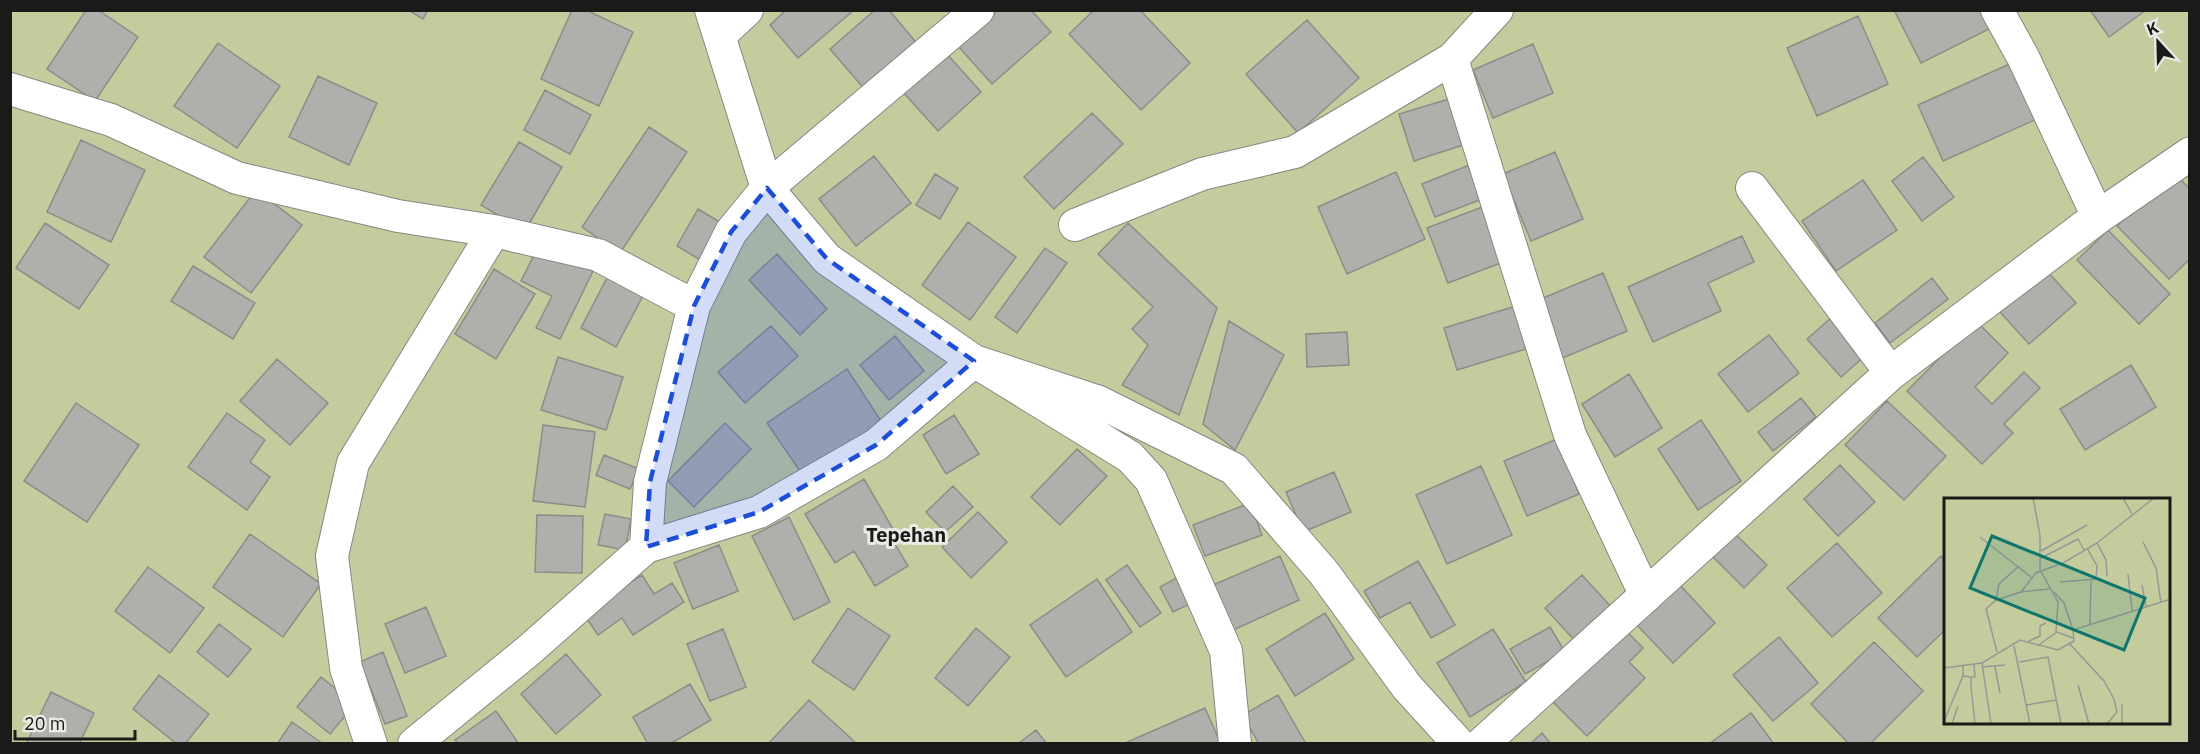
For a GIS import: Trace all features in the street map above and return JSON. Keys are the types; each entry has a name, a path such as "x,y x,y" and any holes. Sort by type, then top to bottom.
{"street":[{"path":"747,10 715,23 767,188 827,259 974,361 1130,457 1151,480 1226,651 1235,744"},
{"path":"646,547 651,482 694,306 731,232 767,188 978,10"},
{"path":"1075,225 1202,174 1295,152 1452,59 1497,10"},
{"path":"1997,10 2023,57 2098,217"},
{"path":"1452,59 1570,435 1646,596"},
{"path":"10,89 111,120 237,178 398,216 494,231 598,255 694,306"},
{"path":"1482,744 1891,373 2098,217 2190,154"},
{"path":"1752,188 1891,373"},
{"path":"371,744 346,668 332,556 353,463 494,231"},
{"path":"414,744 528,651 646,547 759,512 876,445 974,361"},
{"path":"974,361 1099,402 1234,469 1323,573 1407,687 1459,744"}],"highlighted area":[{"path":"767,188 827,259 974,361 876,445 759,512 646,547 650,482 694,306 731,232"}],"green space":[{"path":"10,11 2189,11 2189,743 11,743"}],"building":[{"path":"86,10 98,10 138,37 95,101 47,69"},
{"path":"408,10 428,10 423,19"},
{"path":"572,10 586,10 633,32 599,106 541,79"},
{"path":"786,10 854,10 798,58 770,25"},
{"path":"875,10 889,10 919,46 866,91 830,49"},
{"path":"998,10 1031,10 1051,32 992,84 958,46"},
{"path":"1094,10 1140,10 1190,63 1141,110 1069,34"},
{"path":"1894,10 1990,10 1997,25 1921,63"},
{"path":"2090,10 2146,10 2109,37"},
{"path":"1858,16 1888,84 1817,116 1787,48"},
{"path":"1307,20 1359,78 1298,133 1246,74"},
{"path":"218,43 280,86 237,148 174,106"},
{"path":"1533,44 1553,93 1493,118 1473,70"},
{"path":"946,53 981,92 938,131 902,91"},
{"path":"2014,62 2039,118 1943,161 1918,105"},
{"path":"318,76 377,103 349,165 289,137"},
{"path":"545,90 591,115 570,154 524,130"},
{"path":"1449,99 1463,145 1414,161 1399,114"},
{"path":"1092,113 1123,144 1054,209 1024,177"},
{"path":"649,127 687,152 620,253 582,227"},
{"path":"81,140 145,170 111,242 47,212"},
{"path":"519,142 562,167 525,231 481,205"},
{"path":"1555,152 1583,219 1531,241 1503,174"},
{"path":"874,156 911,203 856,246 819,199"},
{"path":"1923,157 1954,197 1922,221 1892,181"},
{"path":"1472,164 1485,198 1435,217 1422,184"},
{"path":"1396,172 1425,239 1347,274 1318,207"},
{"path":"2173,172 2190,189 2190,259 2169,279 2117,226"},
{"path":"935,174 958,188 940,219 916,205"},
{"path":"1863,180 1897,230 1836,271 1802,221"},
{"path":"256,190 302,225 251,293 204,257"},
{"path":"1485,206 1506,261 1448,283 1427,228"},
{"path":"698,209 723,224 702,261 677,246"},
{"path":"968,222 1016,257 970,320 922,285"},
{"path":"45,223 109,265 79,309 16,268"},
{"path":"1128,223 1217,308 1179,415 1122,385 1148,345 1132,329 1153,307 1098,254"},
{"path":"2108,230 2170,294 2139,324 2077,260"},
{"path":"1742,236 1754,262 1708,283 1721,311 1653,342 1628,287"},
{"path":"539,245 593,271 560,339 536,328 552,296 521,281"},
{"path":"1045,248 1067,263 1017,333 995,317"},
{"path":"777,254 827,309 800,335 749,280"},
{"path":"193,266 255,303 233,339 171,301"},
{"path":"494,269 535,294 496,359 455,334"},
{"path":"2047,271 2076,303 2029,344 2000,312"},
{"path":"610,272 646,290 616,347 581,328"},
{"path":"1603,273 1627,331 1560,359 1536,301"},
{"path":"1932,278 1948,299 1890,343 1875,323"},
{"path":"1516,306 1529,348 1457,370 1444,328"},
{"path":"1832,317 1865,356 1841,377 1807,339"},
{"path":"1229,321 1284,355 1235,450 1203,424"},
{"path":"1976,321 2008,353 1975,387 1992,404 2024,372 2040,388 2004,424 2013,433 1982,464 1907,391"},
{"path":"771,326 798,356 745,403 718,372"},
{"path":"1347,332 1349,365 1307,367 1306,334"},
{"path":"1769,335 1799,373 1748,412 1718,374"},
{"path":"895,336 924,371 889,400 860,365"},
{"path":"558,357 623,377 606,430 541,410"},
{"path":"277,359 328,403 290,445 240,401"},
{"path":"2131,365 2156,407 2085,450 2060,409"},
{"path":"847,369 883,424 804,477 767,423"},
{"path":"1629,374 1662,428 1615,457 1582,404"},
{"path":"1801,398 1816,417 1773,451 1758,432"},
{"path":"1887,401 1946,456 1904,500 1845,445"},
{"path":"76,403 139,445 87,522 24,481"},
{"path":"227,413 265,440 250,462 270,477 247,510 188,467"},
{"path":"954,415 979,454 946,474 923,435"},
{"path":"1701,420 1741,481 1698,510 1658,449"},
{"path":"725,423 751,449 694,507 668,481"},
{"path":"543,425 595,432 585,507 533,501"},
{"path":"1557,439 1579,494 1527,516 1504,461"},
{"path":"1077,449 1107,476 1060,525 1031,497"},
{"path":"604,455 639,469 630,489 596,475"},
{"path":"1840,465 1875,502 1838,536 1804,499"},
{"path":"1481,466 1512,535 1447,564 1416,495"},
{"path":"1334,472 1351,512 1303,532 1286,492"},
{"path":"864,479 893,529 888,532 908,566 875,586 854,551 835,563 805,514"},
{"path":"953,486 973,507 945,532 926,512"},
{"path":"1250,503 1262,535 1205,556 1193,525"},
{"path":"978,512 1007,542 971,578 942,547"},
{"path":"605,514 631,519 625,550 598,545"},
{"path":"537,515 583,516 582,573 535,572"},
{"path":"789,517 830,602 794,620 752,536"},
{"path":"1731,530 1767,565 1744,588 1709,553"},
{"path":"250,534 321,584 283,637 213,587"},
{"path":"1837,543 1882,593 1832,637 1787,588"},
{"path":"719,545 738,591 693,609 674,563"},
{"path":"1280,556 1299,600 1231,631 1211,586"},
{"path":"1941,556 1944,559 1944,631 1917,657 1878,618"},
{"path":"1418,561 1455,625 1431,638 1410,602 1380,618 1364,591"},
{"path":"1127,565 1161,613 1140,627 1106,580"},
{"path":"148,567 204,608 170,653 115,611"},
{"path":"642,575 654,594 672,583 684,602 633,635 622,618 598,635 583,613"},
{"path":"1182,575 1196,601 1173,612 1160,587"},
{"path":"1582,575 1613,609 1576,642 1545,608"},
{"path":"1097,579 1132,632 1066,677 1030,625"},
{"path":"1680,585 1715,623 1673,663 1637,625"},
{"path":"426,607 446,656 405,673 385,624"},
{"path":"848,608 890,636 854,690 812,662"},
{"path":"1325,613 1354,659 1295,696 1266,649"},
{"path":"219,624 251,649 228,677 197,652"},
{"path":"1550,627 1565,652 1525,674 1510,649"},
{"path":"976,628 1010,657 968,706 935,678"},
{"path":"1623,628 1643,648 1629,662 1645,678 1587,736 1550,699"},
{"path":"723,629 746,687 710,701 687,644"},
{"path":"1493,629 1526,682 1470,717 1437,663"},
{"path":"1779,637 1818,683 1773,721 1733,675"},
{"path":"1874,642 1923,691 1870,744 1849,744 1811,704"},
{"path":"383,652 407,716 385,724 360,662"},
{"path":"566,654 601,695 556,734 521,694"},
{"path":"159,675 209,714 185,744 177,744 133,709"},
{"path":"321,677 355,704 330,734 297,707"},
{"path":"690,684 711,720 670,744 648,744 633,717"},
{"path":"51,692 94,713 79,744 26,744"},
{"path":"1278,695 1306,744 1259,744 1243,715"},
{"path":"809,700 856,743 856,744 768,744"},
{"path":"1205,708 1221,744 1123,744"},
{"path":"496,711 519,744 458,744 455,740"},
{"path":"1751,713 1774,744 1709,744"},
{"path":"292,722 323,744 277,744"},
{"path":"1036,730 1047,744 1018,744"},
{"path":"1542,733 1551,744 1530,744"}],"district":[{"name":"Tepehan","path":"906,535"}]}
